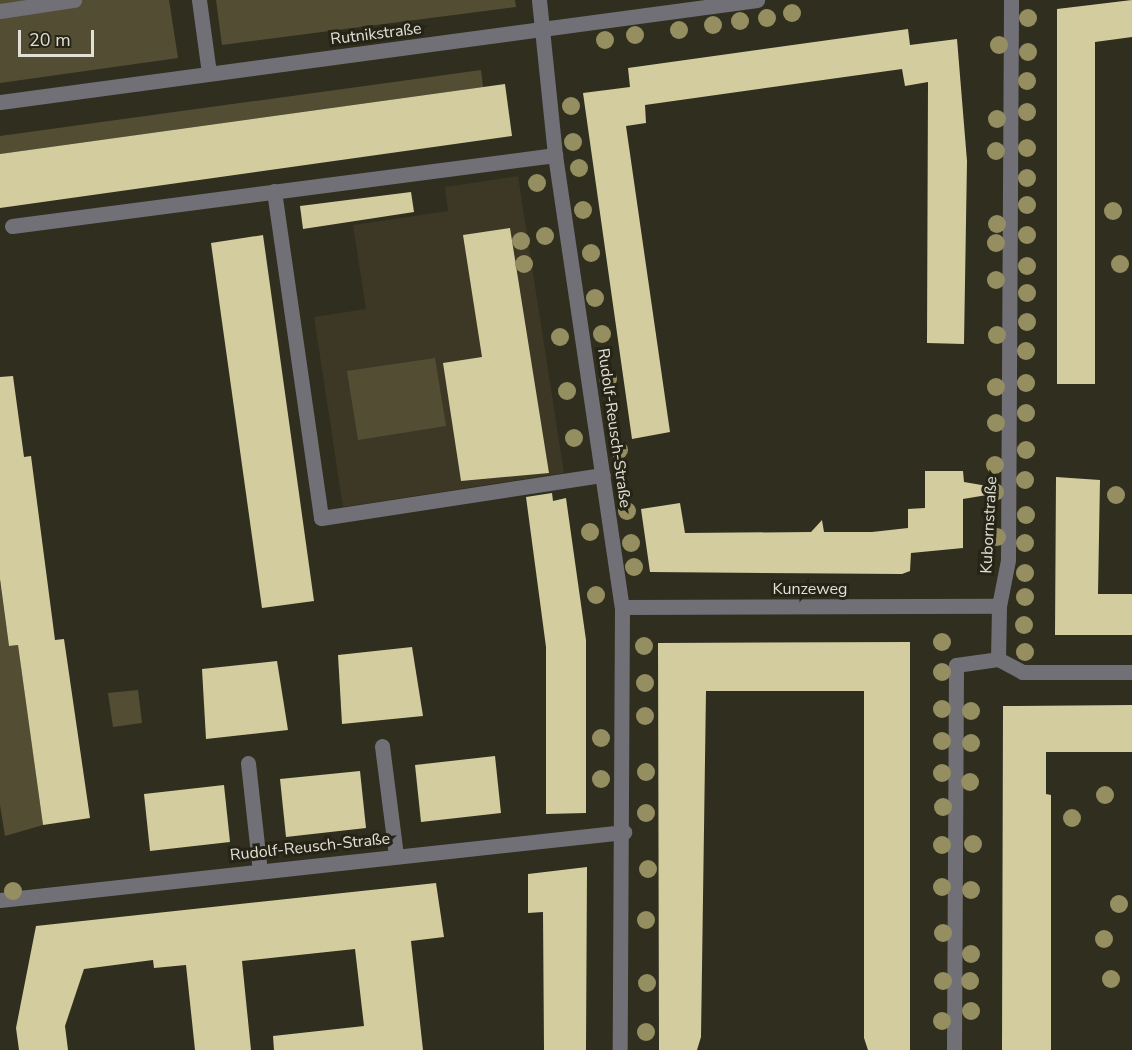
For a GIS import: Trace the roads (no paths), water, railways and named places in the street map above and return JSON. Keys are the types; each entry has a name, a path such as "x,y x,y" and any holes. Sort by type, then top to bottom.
{"street":[{"path":"0,11 74,0"},
{"path":"198,0 209,73"},
{"name":"Rudolf-Reusch-Straße","path":"539,0 555,155 622,607 624,832 620,1050"},
{"name":"Rutnikstraße","path":"0,102 757,0"},
{"name":"Kubornstraße","path":"998,659 999,606 1008,560 1011,0"},
{"path":"12,226 555,155"},
{"path":"274,191 321,518 603,475"},
{"name":"Kunzeweg","path":"622,607 999,606"},
{"path":"954,1050 956,665 998,659 1022,672 1132,672"},
{"path":"382,746 396,856"},
{"path":"248,763 260,871"},
{"name":"Rudolf-Reusch-Straße","path":"0,900 624,832"}]}
